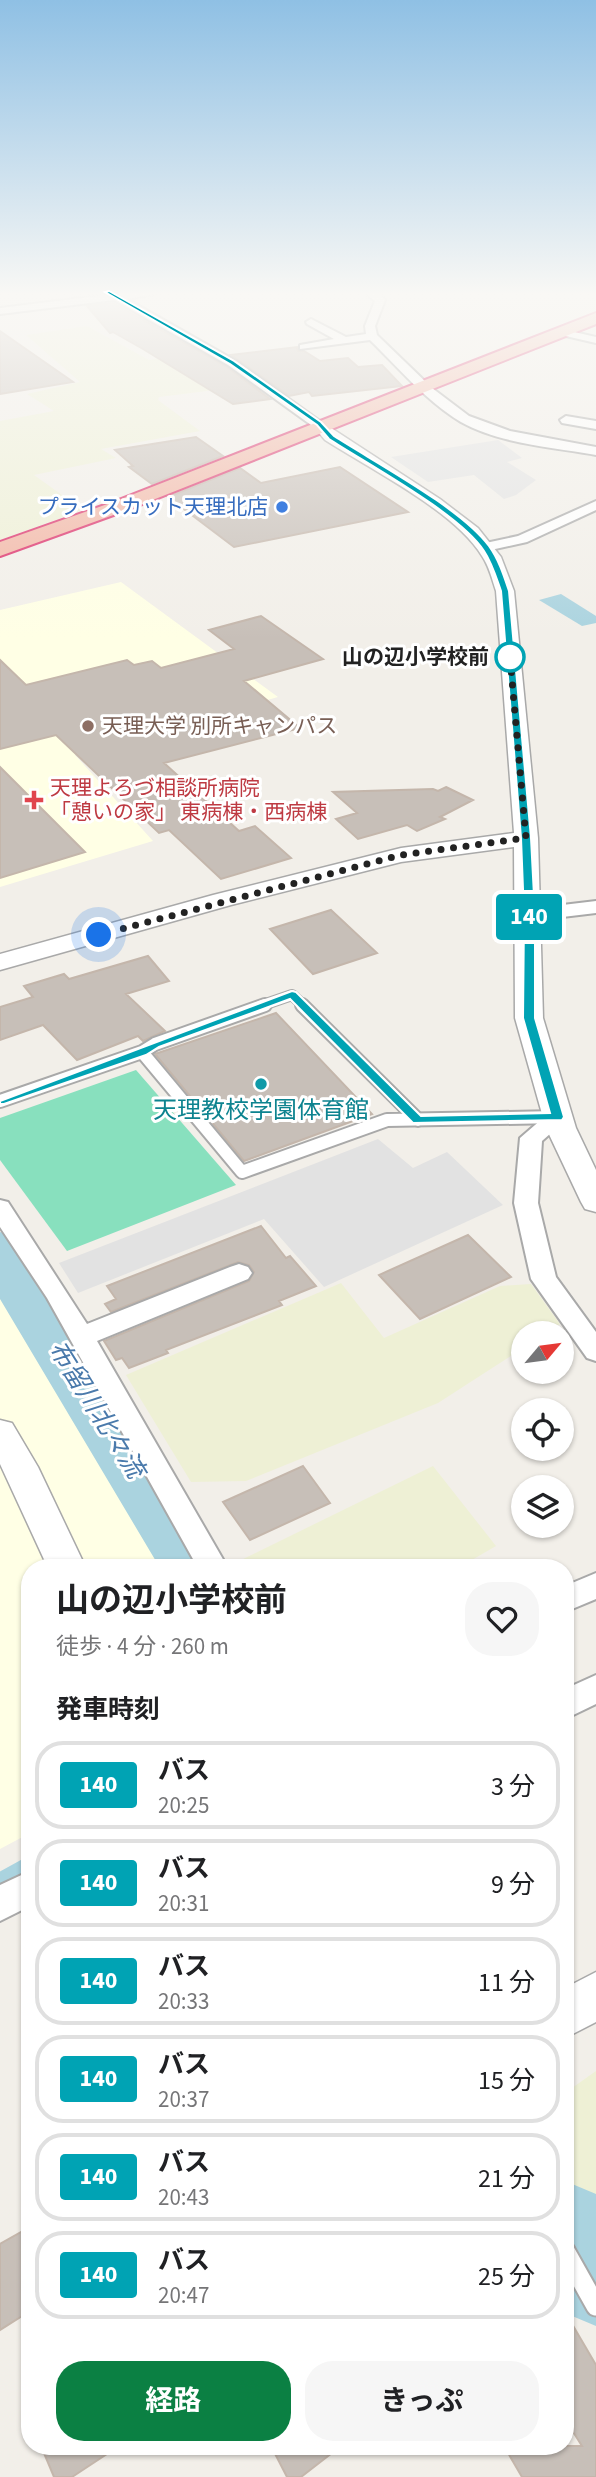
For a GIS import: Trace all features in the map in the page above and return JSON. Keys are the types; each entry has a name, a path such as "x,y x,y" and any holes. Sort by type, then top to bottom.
{"highway":[{"path":"0,549 123,505 371,408"}],"street":[{"path":"295,408 331,437 439,507 486,547 496,564 505,591 526,838 529,1018 558,1117 596,1202"},
{"path":"451,408 466,420 480,426 596,451"},
{"path":"566,420 596,425"},
{"path":"486,547 522,539 591,508"},
{"path":"0,962 401,855 526,838"},
{"path":"529,915 596,907"},
{"path":"558,1117 531,1138 526,1203 544,1279 596,1351"},
{"path":"0,1208 81,1337 208,1559"},
{"path":"81,1337 239,1273"},
{"path":"0,1433 20,1467 63,1559"},
{"path":"574,1596 596,1585"},
{"path":"574,1700 596,1689"},
{"path":"0,1904 21,1891"},
{"path":"574,2009 596,1994"}],"lane":[{"path":"0,1101 142,1052 155,1044 292,995 418,1120"},
{"path":"142,1052 242,1172 387,1120 558,1117"},
{"path":"574,2267 596,2306"}],"shaded area":[{"path":"49,408 168,408 200,431 101,449 116,458 34,475 83,510 0,540 0,421 54,411"},
{"path":"498,440 522,458 507,462 536,480 516,495 504,499 474,475 428,482 391,457"},
{"name":"天理大学 別所キャンパス","path":"121,582 278,697 75,755 153,841 0,887 0,610"},
{"path":"378,1139 413,1168 447,1152 503,1205 324,1287 264,1219 78,1293 59,1263"},
{"path":"0,1268 173,1559 21,1559 21,1838 0,1849"},
{"path":"341,1283 384,1338 500,1286 531,1284 558,1321 511,1321 511,1356 438,1403 246,1481 191,1482 126,1375"},
{"path":"433,1466 496,1546 474,1559 243,1559"},
{"path":"596,2071 596,2245 574,2205 574,2087"}],"green space":[{"path":"136,1070 236,1185 67,1251 0,1160 0,1118"}],"water":[{"path":"561,594 596,616 596,623 582,626 539,600"}],"building":[{"path":"196,437 223,456 152,484 129,467 133,466 115,450"},
{"path":"340,467 408,512 234,547 168,497 240,468 261,483"},
{"path":"261,616 323,659 244,681 300,728 164,763 239,831 255,826 291,858 221,879 169,830 159,833 56,735 0,749 0,660 26,685 127,660 134,665 152,661 161,668 234,649 209,630"},
{"path":"0,767 85,852 0,878"},
{"path":"446,787 473,800 440,817 445,819 417,831 407,825 358,839 336,819 357,813 333,792 438,791"},
{"path":"331,910 377,953 313,974 270,929"},
{"path":"148,956 169,981 126,994 165,1031 143,1041 138,1036 77,1060 43,1025 0,1040 0,1007 33,997 24,986 64,974 69,979"},
{"name":"天理教校学園体育館","path":"276,1013 372,1114 244,1161 155,1054"},
{"path":"261,1226 286,1258 290,1256 316,1286 279,1301 282,1305 166,1350 168,1353 129,1368 122,1358 116,1360 104,1341 249,1281 254,1272 249,1265 238,1262 111,1312 105,1304 116,1299 107,1286"},
{"path":"468,1235 511,1277 420,1319 379,1275"},
{"path":"303,1466 330,1503 250,1540 223,1502"},
{"path":"21,2232 21,2317 0,2330 0,2244"},
{"path":"574,2327 596,2365 596,2477 522,2477 509,2455 574,2455 574,2446 582,2446 574,2433"},
{"path":"45,2455 105,2455 72,2477 54,2477"},
{"path":"276,2455 329,2455 301,2477 287,2477"}],"waterway":[{"name":"布留川北々流","path":"0,1251 189,1559"},
{"path":"0,1880 21,1868"},
{"name":"布留川北々流","path":"574,2242 596,2280"}],"bus line":[{"name":"140","path":"0,1101 142,1052 155,1044 292,995 418,1120 558,1117 529,1018 526,838 505,591 496,564 486,547 470,530 331,437 319,424 296,408"}],"place":[{"name":"プライスカット天理北店","path":"282,507"},
{"name":"山の辺小学校前","path":"510,657"},
{"name":"天理大学 別所キャンパス","path":"88,726"},
{"name":"天理よろづ相談所病院 「憩いの家」 東病棟・西病棟","path":"34,800"},
{"name":"天理教校学園体育館","path":"261,1084"}],"route":[{"path":"99,935 401,855 526,838 509,646 510,657"}]}
